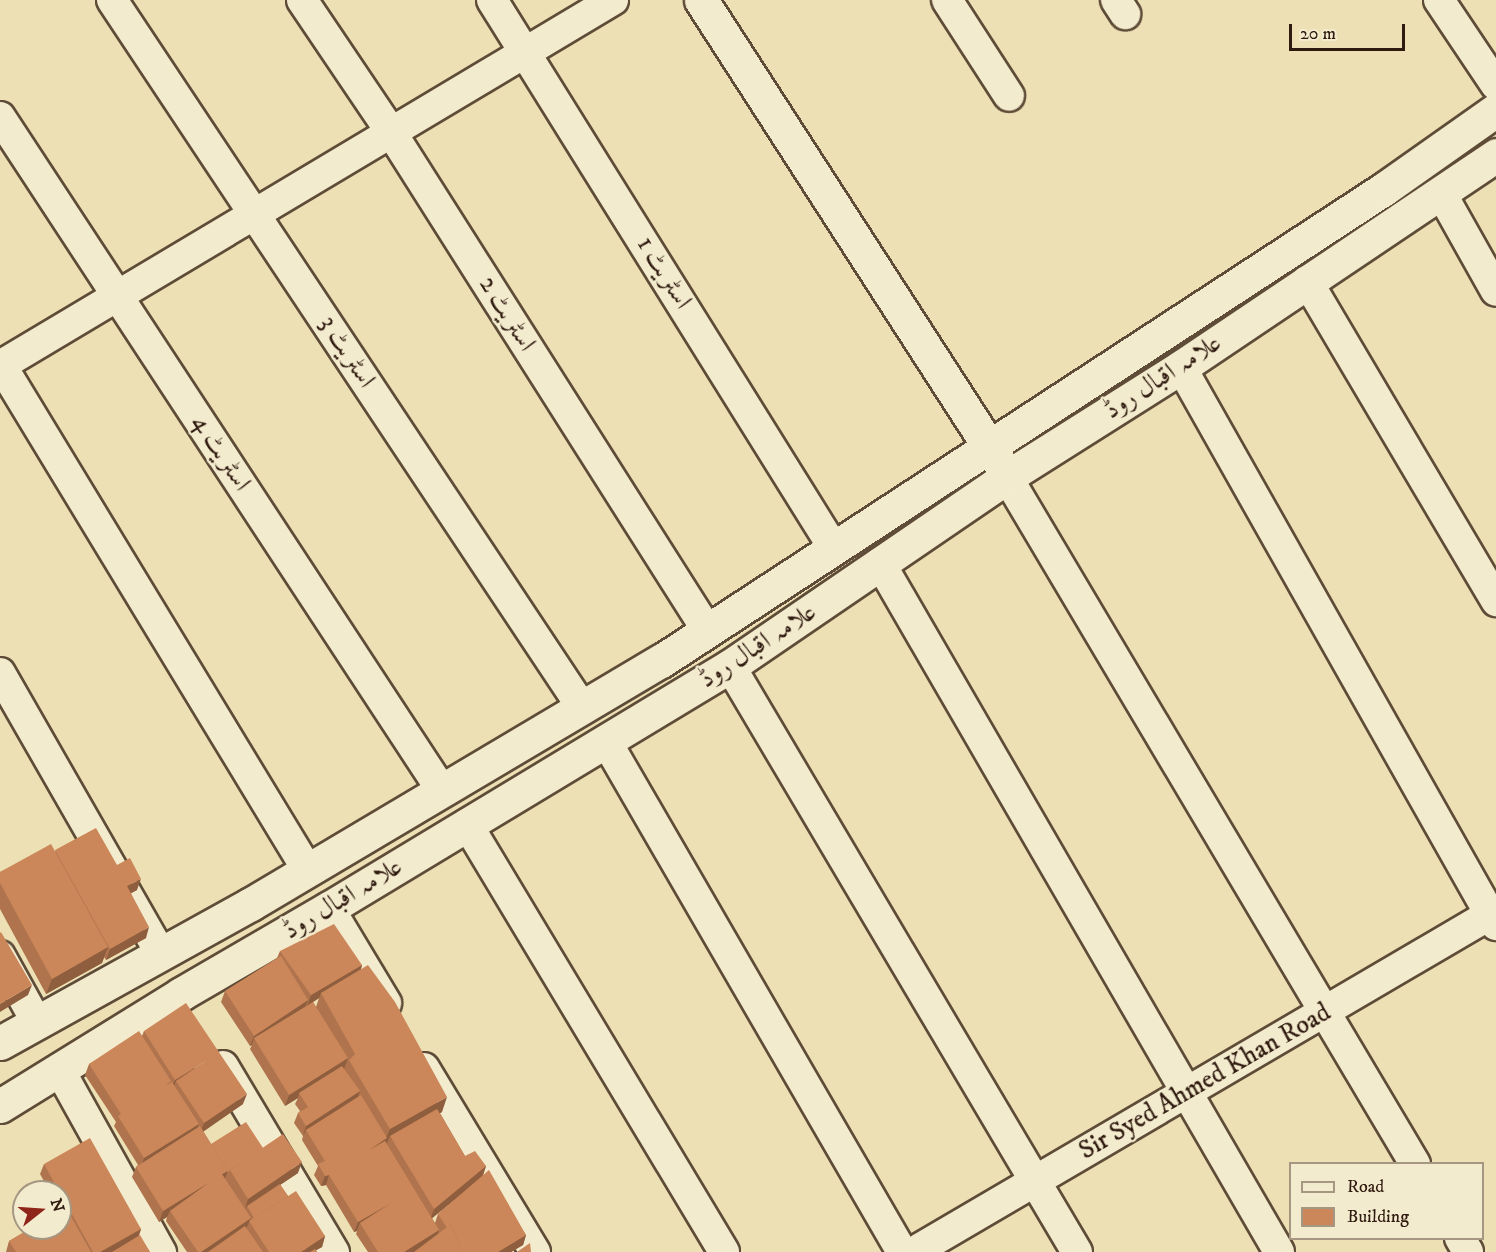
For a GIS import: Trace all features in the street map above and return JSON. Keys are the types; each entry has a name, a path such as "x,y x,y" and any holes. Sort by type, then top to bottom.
{"street":[{"name":"اسٹریٹ 3","path":"112,0 581,706"},
{"name":"اسٹریٹ 2","path":"302,0 391,132 708,630"},
{"name":"اسٹریٹ 1","path":"492,0 527,52 833,547"},
{"path":"307,869 0,365 613,0"},
{"path":"701,0 990,446 1414,1162"},
{"path":"947,0 1010,96"},
{"path":"1439,0 1496,85"},
{"name":"علامہ اقبال روڈ","path":"0,1044 36,1021 251,904 708,630 1384,189 1496,111"},
{"name":"اسٹریٹ 4","path":"0,117 441,789"},
{"name":"علامہ اقبال روڈ","path":"0,1106 59,1069 187,1004 328,908 730,666 1007,477 1181,367 1496,155"},
{"path":"1441,193 1496,291"},
{"path":"1307,281 1496,601"},
{"path":"1181,367 1494,917"},
{"path":"880,563 1279,1252"},
{"path":"730,666 1077,1252"},
{"path":"0,673 160,954"},
{"path":"606,741 902,1252"},
{"path":"467,824 724,1252"},
{"path":"328,908 535,1252"},
{"name":"Sir Syed Ahmed Khan Road","path":"914,1252 1324,1012 1494,917"},
{"path":"0,956 36,1021"},
{"path":"210,1043 334,1252"},
{"path":"59,1069 160,1252"}],"building":[{"path":"96,828 117,865 130,858 141,879 127,886 149,927 110,949 55,850"},
{"path":"51,844 108,947 52,979 0,883 0,872"},
{"path":"334,924 362,965 311,995 280,951"},
{"path":"0,933 32,985 0,1004"},
{"path":"281,956 308,1000 254,1036 225,991"},
{"path":"368,965 395,1002 447,1097 390,1129 349,1060 355,1054 321,993"},
{"path":"313,1002 348,1058 289,1095 254,1038"},
{"path":"186,1003 247,1094 204,1123 176,1081 209,1059 175,1080 144,1031"},
{"path":"139,1031 171,1081 165,1086 172,1082 199,1124 144,1158 118,1116 121,1114 89,1064"},
{"path":"342,1066 360,1091 306,1126 298,1113 308,1107 299,1093"},
{"path":"361,1095 387,1138 369,1150 385,1141 439,1230 404,1252 378,1252 360,1223 393,1202 358,1222 329,1175 325,1176 318,1164 325,1161 306,1130"},
{"path":"437,1109 465,1156 475,1151 486,1166 434,1209 390,1136"},
{"path":"246,1122 263,1148 227,1173 228,1171 211,1144"},
{"path":"200,1126 228,1171 222,1174 251,1218 198,1252 170,1211 210,1182 163,1211 136,1167"},
{"path":"283,1134 302,1162 248,1199 230,1170"},
{"path":"90,1138 141,1229 100,1252 93,1252 72,1214 72,1180 53,1180 44,1164"},
{"path":"489,1170 526,1235 498,1252 462,1252 451,1224 447,1228 438,1214"},
{"path":"280,1184 288,1196 254,1218 247,1206"},
{"path":"296,1191 325,1236 301,1252 269,1252 249,1221"},
{"path":"72,1219 91,1252 16,1252 9,1241 72,1240"},
{"path":"451,1224 462,1252 414,1252"},
{"path":"245,1226 263,1252 208,1252"},
{"path":"140,1235 150,1252 112,1252"},
{"path":"530,1243 531,1252 517,1252"}]}
